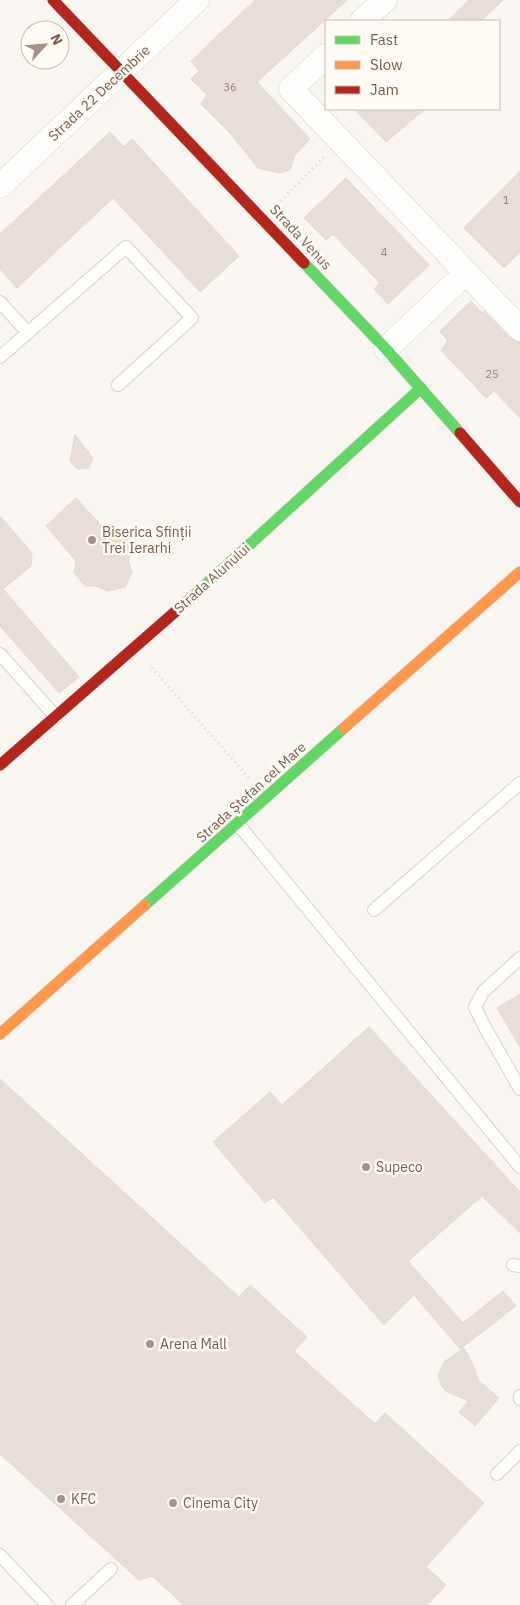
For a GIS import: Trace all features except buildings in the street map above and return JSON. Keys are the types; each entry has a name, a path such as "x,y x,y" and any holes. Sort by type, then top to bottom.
{"street":[{"name":"Strada Venus","path":"53,0 386,349 520,502"},
{"name":"Strada 22 Decembrie","path":"0,186 197,0"},
{"path":"363,20 385,0"},
{"path":"325,57 291,89 520,329"},
{"path":"386,349 466,273"},
{"name":"Strada Alunului","path":"0,765 135,649 421,388"},
{"name":"Strada Ștefan cel Mare","path":"2,1028 238,824 520,572"}],"lane":[{"path":"0,357 126,246 192,318 118,385"},
{"path":"0,302 28,332"},
{"path":"0,654 56,717"},
{"path":"374,910 520,783"},
{"path":"238,824 520,1168"},
{"path":"520,958 483,992 475,1007 520,1089"},
{"path":"497,1474 520,1452"},
{"path":"0,1555 47,1605"},
{"path":"72,1605 110,1568"}],"path":[{"path":"264,219 340,140"},
{"path":"135,649 266,798"}],"traffic: fast":[{"path":"304,263 386,349 460,433"},
{"path":"191,598 421,388"},
{"path":"145,905 344,728"}],"traffic: slow":[{"path":"344,728 520,572"},
{"path":"0,1034 145,905"}],"traffic: jam":[{"path":"53,0 304,263"},
{"path":"460,433 520,502"},
{"path":"0,765 191,598"}],"place":[{"name":"Biserica Sfinții Trei Ierarhi","path":"92,540"},
{"name":"Supeco","path":"366,1167"},
{"name":"Arena Mall","path":"150,1344"},
{"name":"KFC","path":"61,1499"},
{"name":"Cinema City","path":"173,1503"}]}
